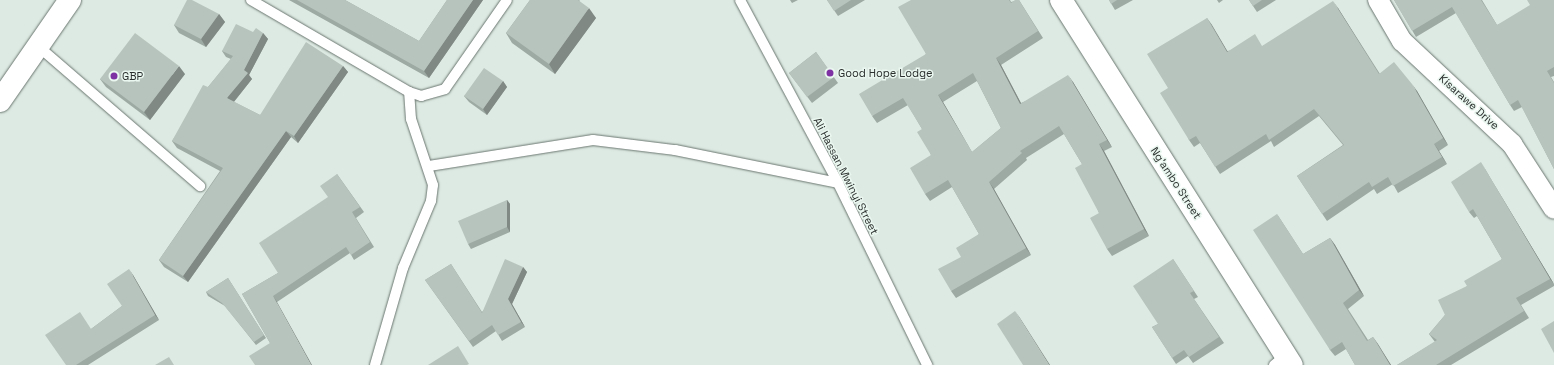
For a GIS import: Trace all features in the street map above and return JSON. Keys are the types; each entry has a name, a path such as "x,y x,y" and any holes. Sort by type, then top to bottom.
{"main road":[{"path":"0,101 39,47 70,0"},
{"name":"Ng’ambo Street","path":"1061,0 1284,362"}],"street":[{"name":"Kisarawe Drive","path":"1378,0 1402,41 1508,139 1554,209"}],"lane":[{"path":"251,0 409,92 434,95 445,89 507,0"},
{"name":"Ali Hassan Mwinyi Street","path":"740,0 838,183 927,365"},
{"path":"39,47 200,186"},
{"path":"375,365 403,268 431,201 429,166 411,119 409,92"},
{"path":"429,166 593,140 675,150 838,183"}],"building":[{"path":"187,0 192,0 219,14 201,39 174,25"},
{"path":"297,0 345,0 419,41 447,0 473,0 424,71"},
{"path":"530,0 578,0 589,8 549,64 506,33"},
{"path":"827,0 851,0 834,11"},
{"path":"911,0 1009,0 1011,3 1015,0 1019,0 1038,31 996,58 1020,104 1068,75 1107,140 1099,144 1144,229 1107,249 1090,218 1099,213 1075,168 1082,164 1059,126 1020,151 1022,153 989,182 1026,248 951,291 938,269 961,257 956,248 979,234 948,180 925,194 910,168 931,155 917,132 922,129 903,98 872,116 859,94 926,54 898,7","holes":["973,73 1001,128 972,152 938,95"]},
{"path":"1109,0 1117,0 1111,4"},
{"path":"1249,0 1262,0 1253,6"},
{"path":"1394,0 1481,0 1497,25 1530,5 1527,0 1554,0 1554,67 1547,71 1554,83 1554,169 1518,100 1510,105 1452,7 1412,31"},
{"path":"1333,1 1379,74 1394,62 1412,84 1443,138 1434,144 1442,157 1393,186 1388,177 1372,187 1369,182 1322,214 1297,176 1344,145 1314,109 1269,140 1266,134 1215,167 1196,136 1189,140 1160,93 1168,88 1147,54 1207,18 1227,52 1255,34 1262,46"},
{"path":"236,24 253,32 256,28 263,33 244,70 248,73 227,98 260,115 306,42 343,66 294,136 286,131 183,276 159,260 223,168 172,141 203,85 208,87 233,56 222,51"},
{"path":"135,33 179,66 144,112 100,79"},
{"path":"816,52 834,77 807,97 789,73"},
{"path":"484,68 503,81 483,109 464,96"},
{"path":"1481,162 1550,279 1516,298 1524,311 1436,365 1397,365 1437,340 1429,334 1445,315 1438,300 1467,286 1464,281 1502,259 1473,209 1469,212 1451,182"},
{"path":"337,174 360,207 352,212 370,242 351,255 346,247 273,296 311,365 255,365 249,356 270,343 242,294 278,273 259,243 328,197 320,186"},
{"path":"507,200 507,227 468,244 458,221"},
{"path":"1277,214 1303,254 1330,238 1359,290 1343,303 1367,341 1373,337 1390,365 1355,365 1342,342 1330,350 1253,230"},
{"path":"505,259 523,267 508,299 521,322 498,335 492,325 469,341 425,280 451,264 482,313"},
{"path":"1173,259 1194,291 1190,293 1219,337 1189,357 1184,350 1172,358 1152,327 1158,324 1133,286"},
{"path":"129,269 155,315 76,365 66,365 45,335 80,312 91,329 122,306 107,284"},
{"path":"228,278 264,335 254,342 222,303 206,292"},
{"path":"1015,311 1049,365 1023,365 997,324"},
{"path":"1554,321 1554,353 1541,329"},
{"path":"458,346 469,364 428,365"},
{"path":"169,357 174,365 155,365"}],"place":[{"name":"Good Hope Lodge","path":"830,73"},
{"name":"GBP","path":"114,76"}]}
